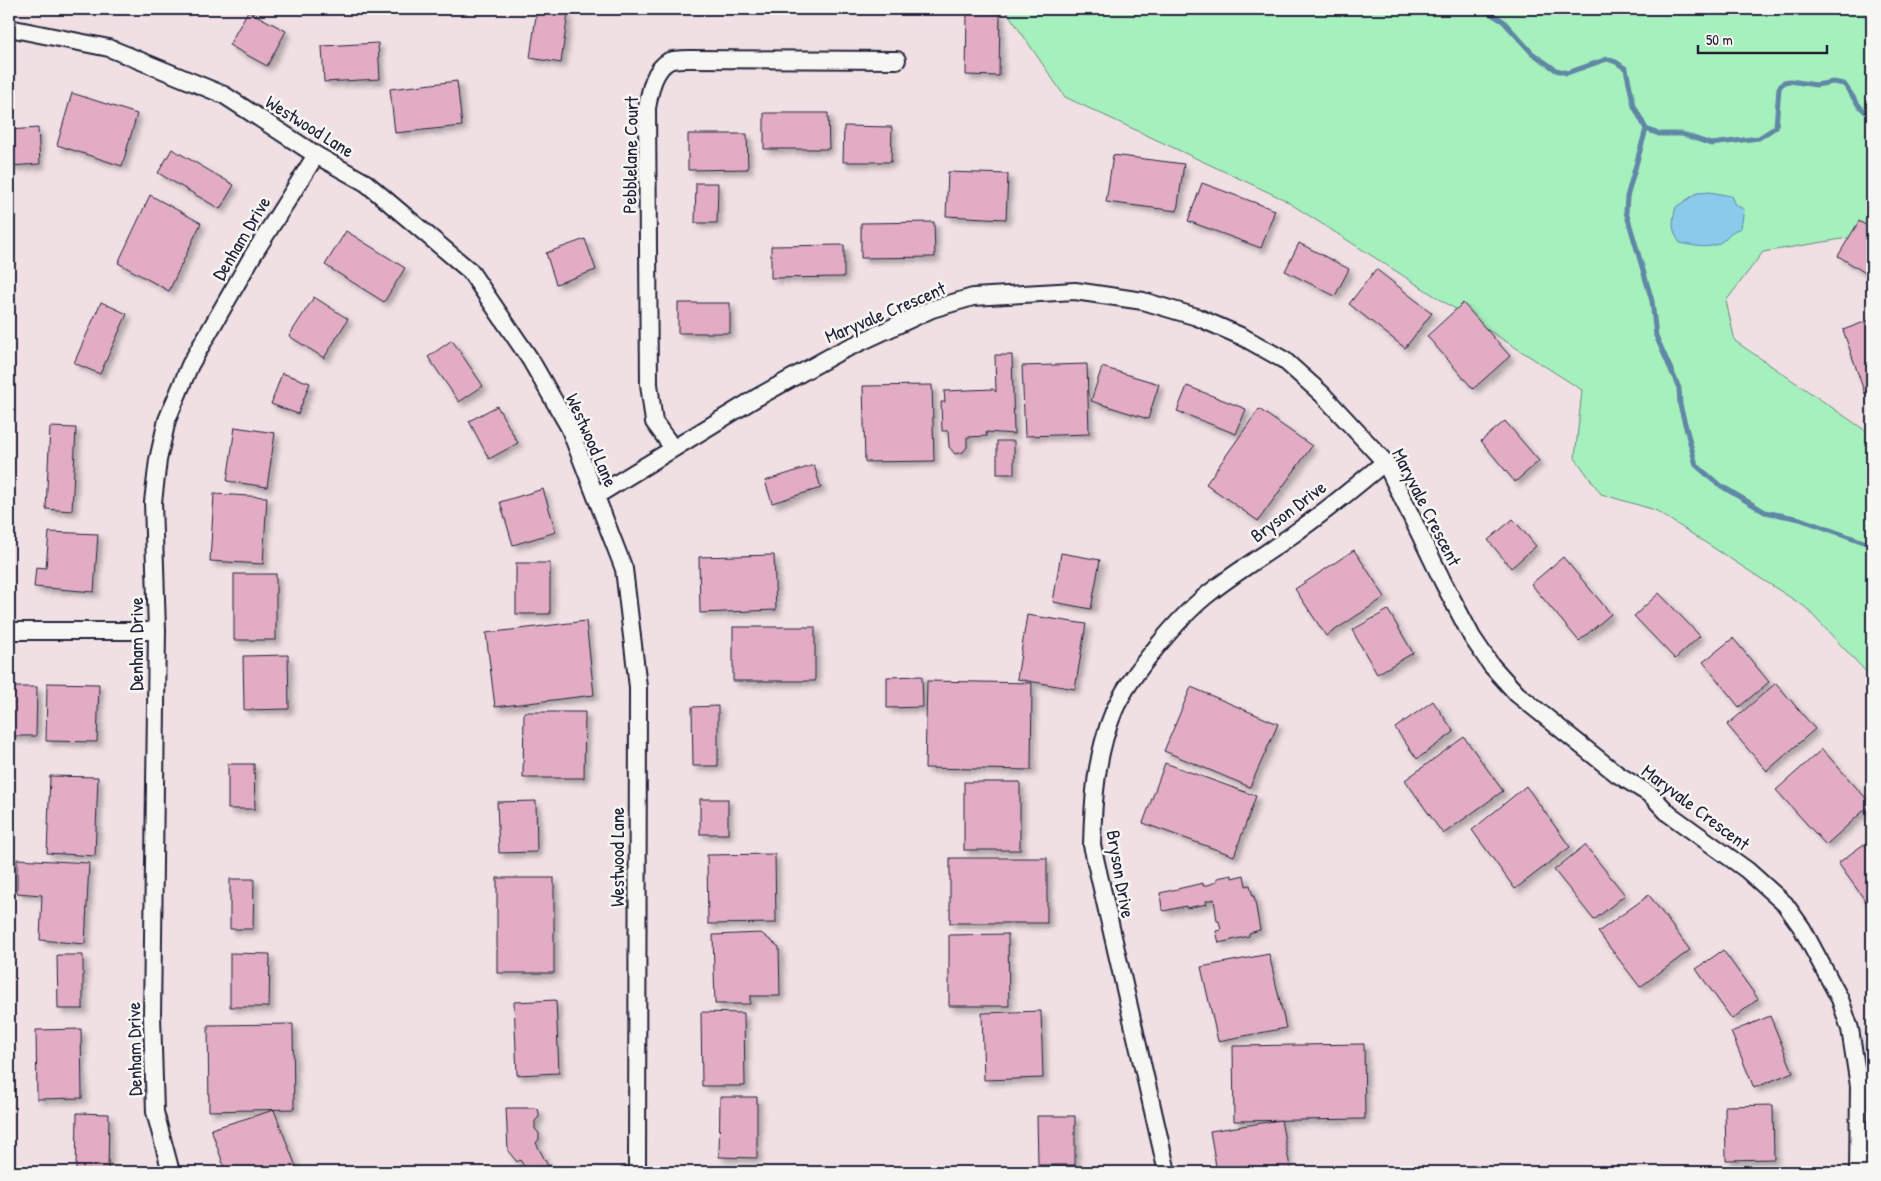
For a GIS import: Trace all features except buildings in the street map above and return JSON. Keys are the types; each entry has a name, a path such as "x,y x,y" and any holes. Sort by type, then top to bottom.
{"street":[{"name":"Westwood Lane","path":"9,28 109,48 224,95 316,154 366,183 470,271 530,358 569,427 624,568 638,688 637,1172"},
{"name":"Pebblelane Court","path":"673,448 654,422 649,384 648,108 651,87 659,71 670,61 689,59 897,60"},
{"name":"Denham Drive","path":"171,1172 155,1112 152,1016 157,631 153,502 158,460 167,420 190,365 253,255 316,154"},
{"name":"Maryvale Crescent","path":"596,496 673,448 837,353 932,309 973,297 1075,291 1143,301 1197,317 1243,337 1284,360 1354,425 1386,462 1443,582 1472,637 1510,687 1582,747 1617,774 1651,795 1669,814 1747,870 1785,904 1802,928 1840,999 1850,1029 1859,1086 1858,1172"},
{"name":"Bryson Drive","path":"1167,1172 1092,845 1093,797 1106,736 1114,711 1127,685 1175,627 1210,592 1300,530 1386,462"},
{"path":"9,631 157,631"}],"green space":[{"path":"1005,9 1872,9 1872,234 1763,252 1726,301 1735,341 1872,435 1872,678 1805,607 1655,510 1601,494 1575,458 1582,390 1283,199 1065,97"}],"water":[{"path":"1710,192 1731,196 1735,205 1744,209 1741,228 1732,232 1715,245 1703,247 1680,243 1673,225 1676,207 1697,193"}],"waterway":[{"path":"1483,9 1503,21 1532,53 1556,70 1567,73 1607,59 1616,62 1626,69 1634,106 1646,129 1627,197 1626,212 1652,301 1656,336 1679,388 1680,405 1696,465 1718,484 1765,512 1800,519 1872,545"},
{"path":"1646,129 1659,134 1682,134 1711,144 1759,138 1776,127 1779,88 1784,82 1790,81 1816,85 1833,82 1844,84 1860,106 1872,116"}]}
